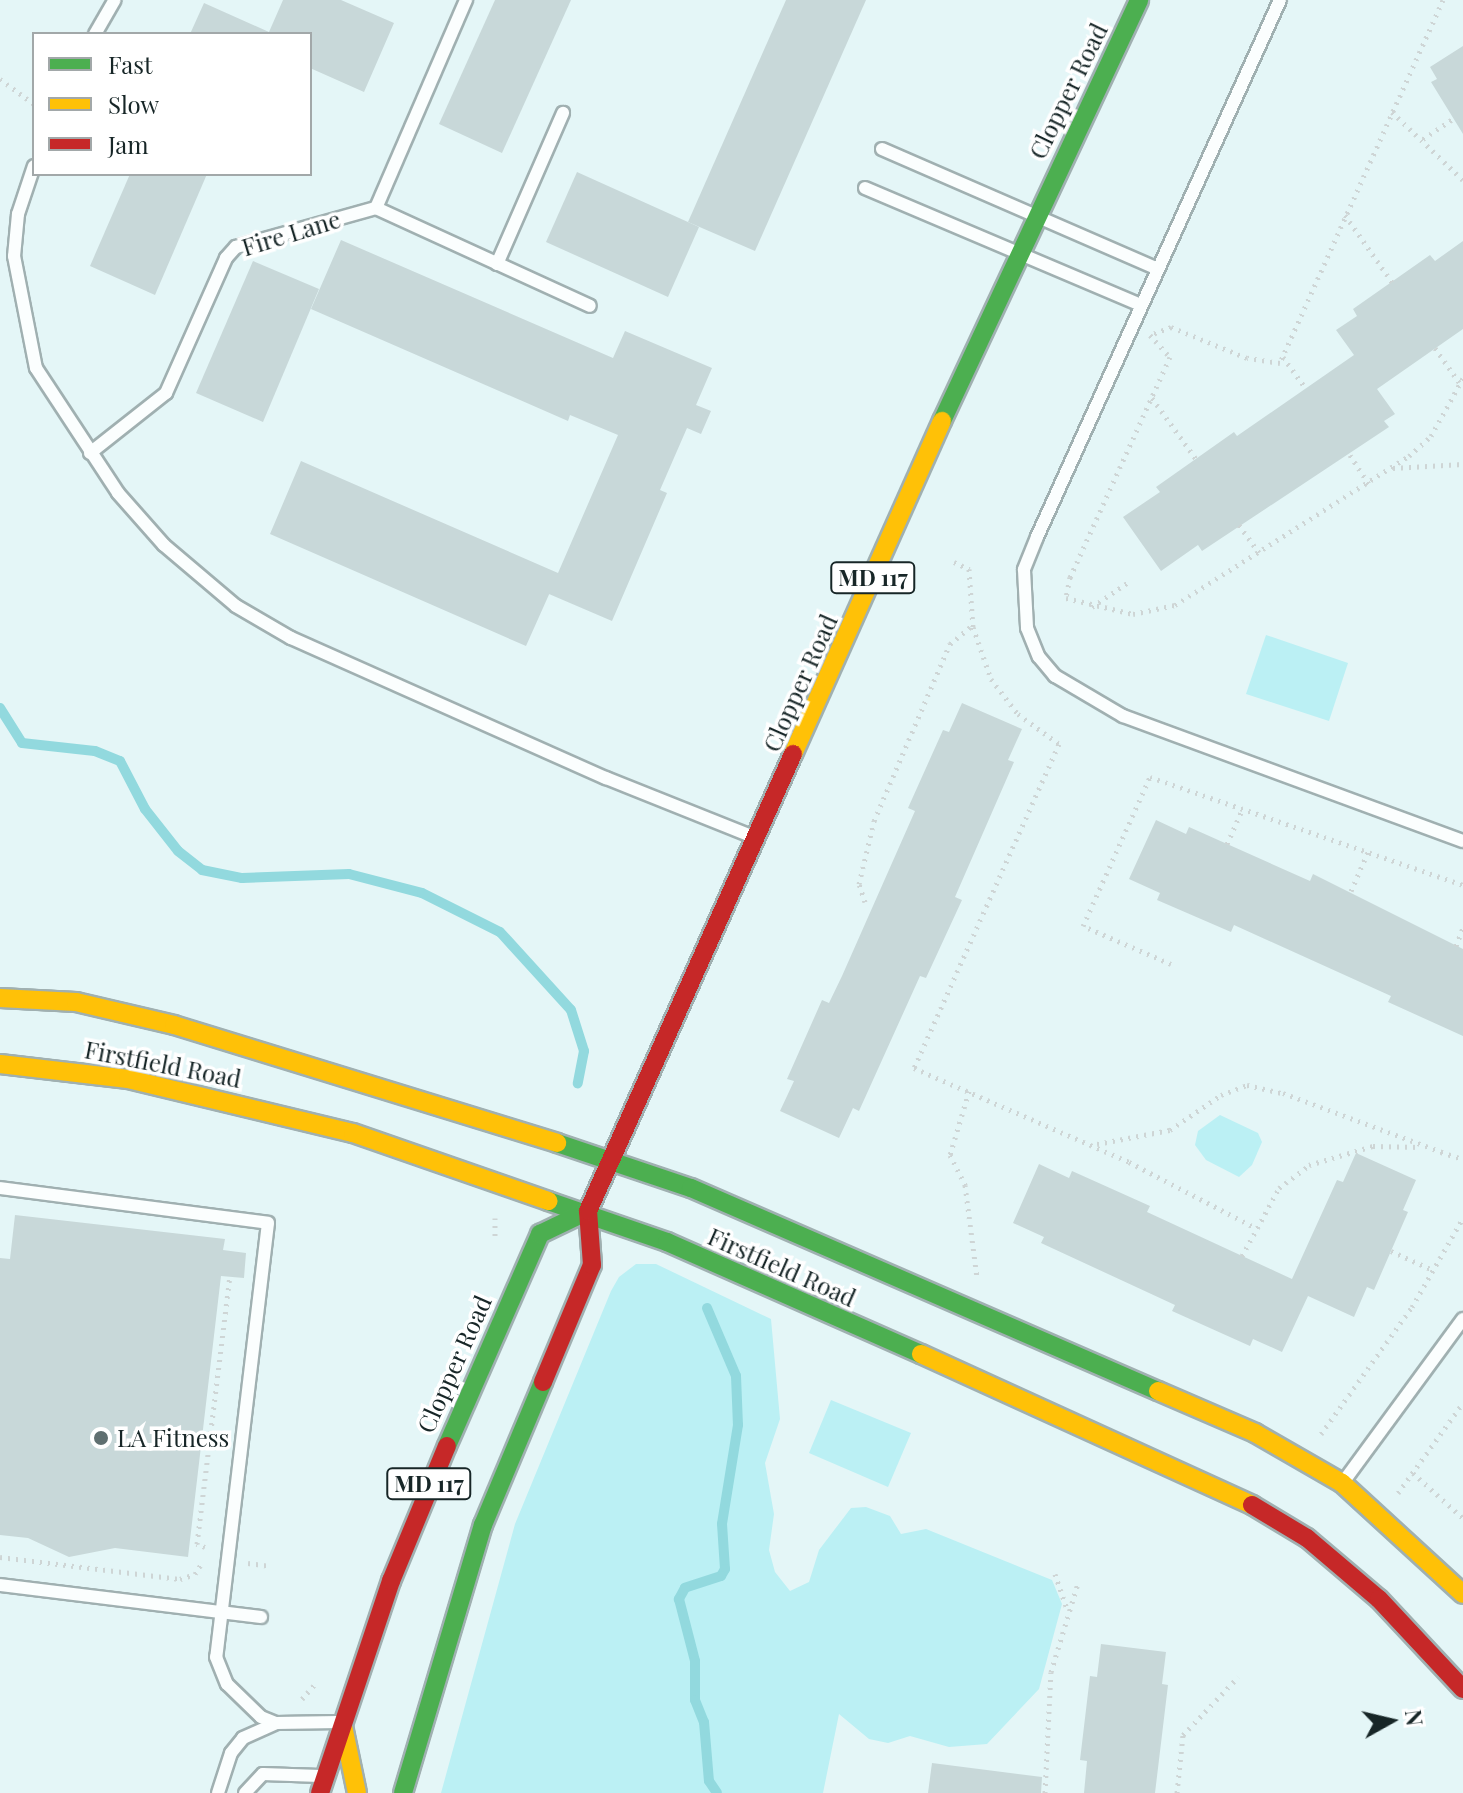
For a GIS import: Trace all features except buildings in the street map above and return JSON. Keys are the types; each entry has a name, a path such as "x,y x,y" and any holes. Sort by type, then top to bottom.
{"street":[{"name":"Clopper Road","path":"403,1793 439,1659 483,1525 592,1265 588,1211 1034,216 1139,0"},
{"path":"25,981 76,1002"},
{"name":"Firstfield Road","path":"0,998 76,1002 174,1025 612,1159 705,1194 1255,1433 1342,1483 1463,1594"},
{"name":"Firstfield Road","path":"0,1064 128,1079 231,1101 367,1137 588,1211 1222,1487 1307,1538 1379,1599 1463,1689"},
{"name":"Clopper Road","path":"322,1785 342,1722 445,1445 520,1273 540,1234 588,1211"},
{"path":"342,1722 357,1793"}],"lane":[{"path":"96,32 115,0"},
{"path":"466,0 376,208 590,306"},
{"path":"1280,0 1138,304 1024,570 1024,614 1039,657 1072,689 1123,716 1463,841"},
{"path":"497,264 563,113"},
{"path":"882,149 1156,268"},
{"path":"32,172 18,214 14,256 23,322 36,368 90,453 164,545 236,606 291,638 606,778 757,839"},
{"path":"865,188 1138,304"},
{"name":"Fire Lane","path":"90,453 166,393 226,258 236,247 376,208"},
{"path":"0,1188 268,1223 215,1646 220,1671 252,1712 276,1723"},
{"path":"1342,1483 1463,1319"},
{"path":"0,1585 261,1617"},
{"path":"218,1793 231,1753 243,1738 276,1723 342,1722"},
{"path":"245,1793 253,1780 273,1771 322,1785"}],"path":[{"path":"1435,348 1461,380 1431,436 1369,484 1162,611 1133,614 1092,607 1066,598 1067,585 1170,357 1150,335 1158,329 1178,329 1247,358 1280,363 1443,0"},
{"path":"0,79 32,103"},
{"path":"1392,112 1463,180"},
{"path":"1423,139 1453,119"},
{"path":"1345,215 1392,282"},
{"path":"1283,356 1306,389"},
{"path":"1152,397 1196,459"},
{"path":"1350,455 1369,484"},
{"path":"1392,468 1463,464"},
{"path":"1239,525 1259,553"},
{"path":"954,562 969,569 973,625 983,665 1003,699 1059,744 914,1068 1129,1162 1256,1228"},
{"path":"1092,607 1130,581"},
{"path":"865,902 859,884 874,821 950,644 973,625"},
{"path":"1171,964 1083,926 1150,777 1463,885"},
{"path":"1227,844 1243,808"},
{"path":"1351,891 1368,852"},
{"path":"1456,946 1463,928"},
{"path":"1097,1144 1170,1130 1221,1095 1247,1085 1272,1090 1463,1159"},
{"path":"969,1091 950,1155 965,1185 971,1250 982,1288"},
{"path":"1242,1256 1279,1188 1309,1165 1373,1146 1444,1153"},
{"path":"1391,1251 1435,1271"},
{"path":"0,1557 180,1579 200,1570 205,1545 197,1544 230,1277"},
{"path":"1413,1473 1463,1518"},
{"path":"247,1563 270,1566"},
{"path":"1055,1574 1069,1612"},
{"path":"1045,1793 1046,1705 1078,1583"},
{"path":"1177,1793 1183,1735 1238,1677"}],"shaded area":[{"path":"1266,635 1348,663 1329,721 1246,694"},
{"path":"1220,1115 1258,1133 1262,1142 1252,1165 1239,1177 1206,1160 1195,1145 1198,1131"},
{"path":"636,1264 656,1264 771,1319 780,1419 765,1463 774,1514 769,1550 775,1572 790,1591 809,1582 819,1550 851,1508 866,1507 890,1516 901,1534 926,1529 1052,1580 1062,1604 1039,1689 987,1744 949,1747 910,1736 888,1743 869,1739 839,1714 823,1793 441,1793 515,1524 611,1291 619,1277"},
{"path":"831,1400 911,1433 888,1487 809,1453"}],"waterway":[{"path":"0,708 22,743 95,751 120,761 145,809 178,851 202,870 242,878 349,874 422,893 500,932 571,1010 584,1051 578,1083"},
{"path":"707,1308 736,1376 738,1425 722,1524 725,1569 721,1576 685,1588 679,1599 695,1661 695,1700 704,1722 709,1781 717,1793"}],"traffic: fast":[{"path":"942,421 1139,0"},
{"path":"557,1143 691,1188 1158,1391"},
{"path":"548,1201 667,1242 921,1354"},
{"path":"447,1446 540,1234 588,1211"},
{"path":"403,1793 483,1525 543,1382"}],"traffic: slow":[{"path":"793,754 942,421"},
{"path":"0,998 76,1002 174,1025 557,1143"},
{"path":"0,1064 128,1079 353,1133 548,1201"},
{"path":"921,1354 1252,1505"},
{"path":"1158,1391 1255,1433 1342,1483 1463,1594"},
{"path":"343,1726 357,1793"}],"traffic: jam":[{"path":"543,1382 592,1265 588,1211 793,754"},
{"path":"320,1793 391,1581 447,1446"},
{"path":"1252,1505 1307,1538 1379,1599 1463,1689"}],"place":[{"name":"LA Fitness","path":"101,1438"}]}
